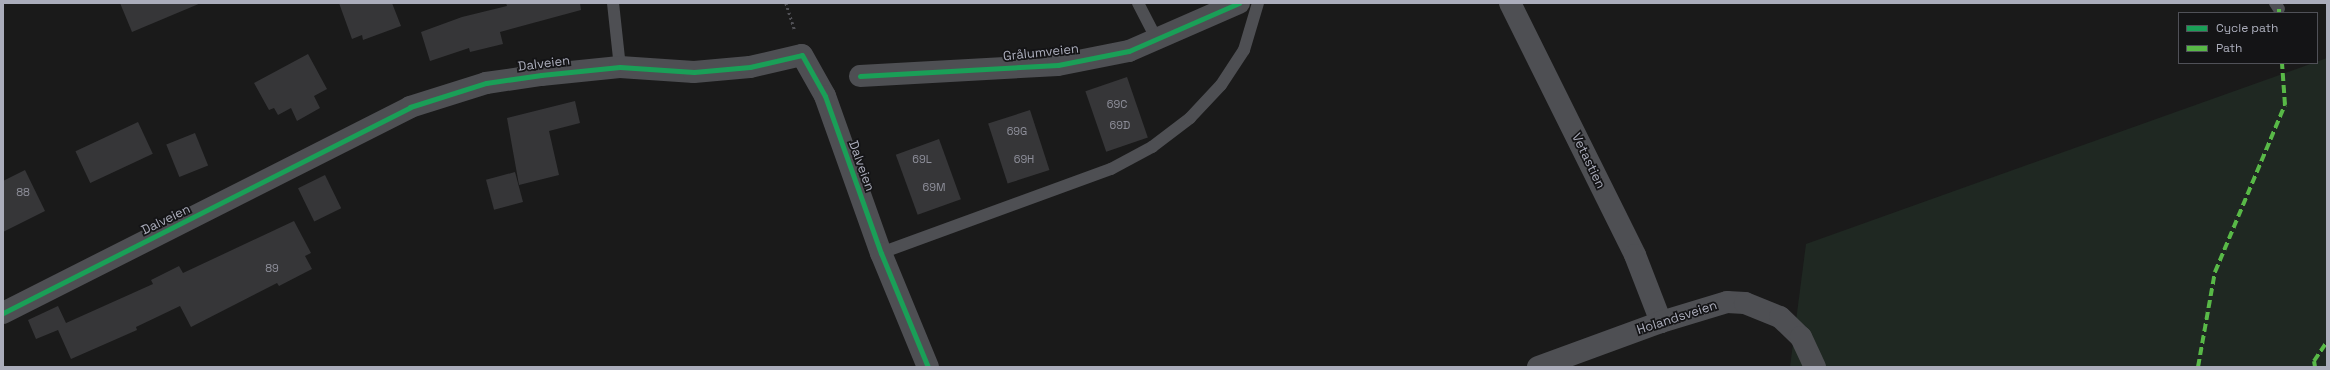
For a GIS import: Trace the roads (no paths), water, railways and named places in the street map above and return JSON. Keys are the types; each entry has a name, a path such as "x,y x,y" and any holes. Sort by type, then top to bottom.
{"street":[{"name":"Grålumveien","path":"860,76 1058,65 1129,51 1157,40 1206,10 1239,3"},
{"name":"Vetastien","path":"1510,3 1635,255 1660,322"},
{"name":"Dalveien","path":"3,313 410,107 486,83 620,67 694,72 750,67 802,55 825,96 881,253 928,367"},
{"name":"Holandsveien","path":"1538,367 1660,322 1727,302 1764,308 1780,317 1801,337 1816,367"}],"lane":[{"path":"613,3 620,67"},
{"path":"1138,3 1157,40"},
{"path":"881,253 1110,169 1152,147 1190,118 1221,85 1244,50 1258,3"}]}
